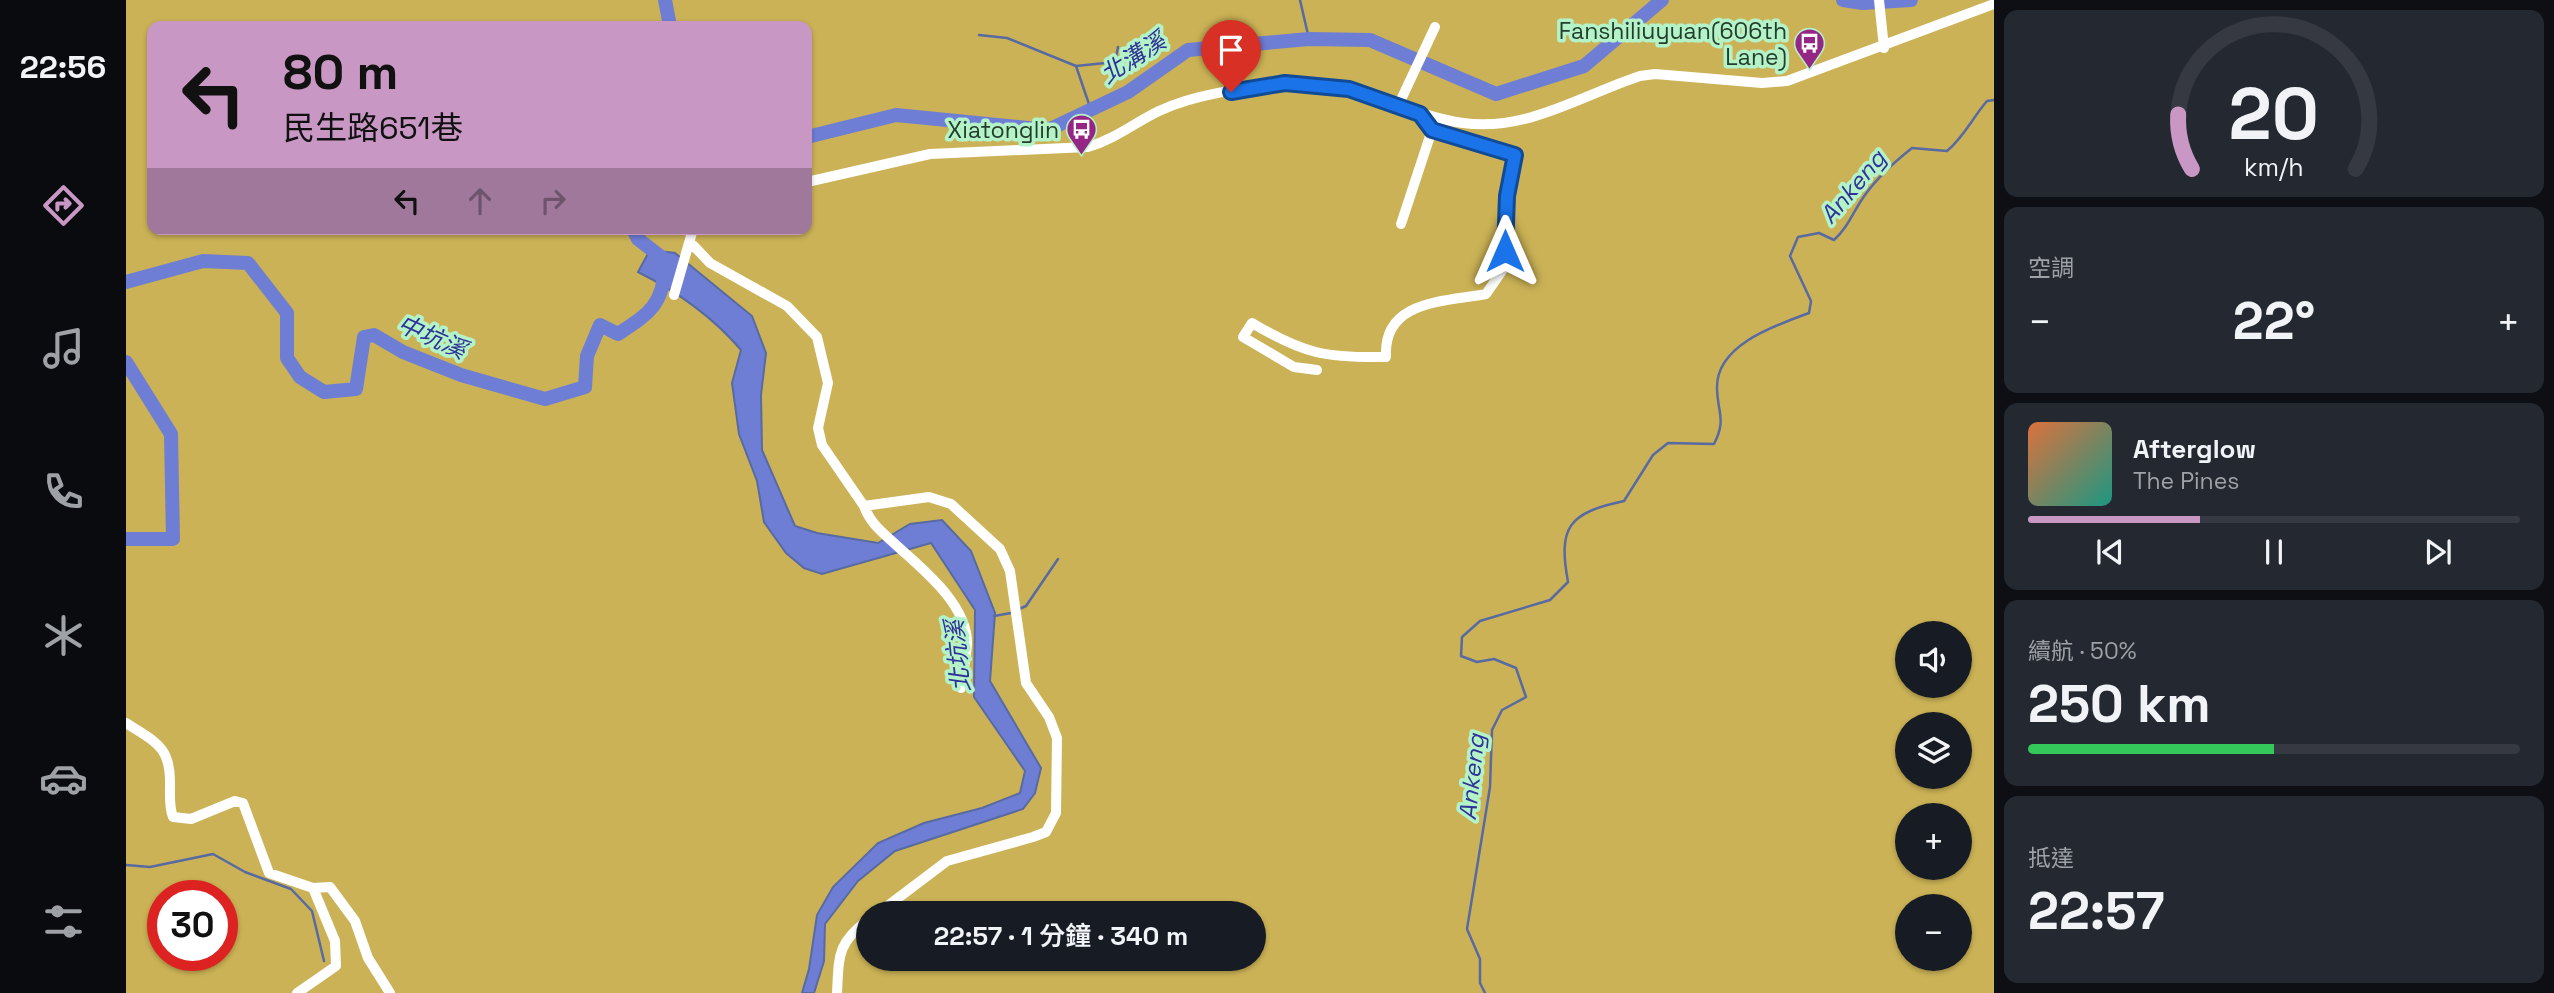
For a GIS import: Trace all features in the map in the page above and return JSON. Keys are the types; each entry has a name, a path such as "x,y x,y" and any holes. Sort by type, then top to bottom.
{"street":[{"path":"1879,0 1884,48"},
{"path":"812,180 930,154 1088,147 1111,140 1157,112 1179,103 1285,83 1349,89 1399,104 1420,114 1464,123 1517,121 1553,112 1640,76 1655,74 1775,83 1884,48 1994,4"},
{"path":"1399,104 1434,31"},
{"path":"1317,370 1294,367 1243,338 1252,323 1291,346 1312,352 1386,357 1385,338 1393,323 1406,313 1432,304 1486,294 1499,279 1504,268 1505,215 1515,155 1432,130 1420,114"},
{"path":"1401,224 1432,130"},
{"path":"674,295 691,235"},
{"path":"688,246 710,262 787,306 817,337 828,383 818,428 821,445 864,506 869,520 947,597 964,623 967,642 961,688"},
{"path":"864,506 929,497 951,504 978,532 1000,549 1010,571 1026,684 1049,717 1057,738 1059,802 1052,824 1046,832 947,861 894,901"},
{"path":"126,723 156,742 166,754 170,768 170,810 173,817 191,819 235,801 243,803 270,873 313,888 330,887 349,913 368,958 390,993"},
{"path":"297,993 337,966 335,941 313,888"},
{"path":"837,993 841,948 847,937 856,930"}],"shaded area":[{"path":"126,0 1994,0 1994,993 126,993"}],"water":[{"name":"北坑溪","path":"650,250 675,253 752,316 766,353 761,395 762,450 795,526 817,533 878,543 910,524 942,520 971,551 995,613 990,681 1041,768 1035,793 1023,809 895,851 858,881 825,924 824,961 814,993 802,993 809,969 817,915 833,887 878,843 924,823 982,808 1020,793 1025,771 974,697 975,610 931,543 822,574 804,568 786,553 764,522 757,481 739,434 732,383 741,350 694,306 638,272"}],"waterway":[{"path":"665,0 669,21"},
{"path":"1300,0 1309,39"},
{"name":"北溝溪","path":"812,136 896,115 1048,130 1128,92 1188,50 1309,39 1370,40 1496,94 1584,66 1662,0"},
{"name":"北溝溪","path":"1843,0 1863,3 1911,0"},
{"path":"979,35 1007,38 1076,66 1091,110"},
{"path":"1076,66 1115,62 1118,47"},
{"name":"Ankeng","path":"1485,993 1480,983 1480,959 1467,929 1490,787 1492,730 1502,710 1526,697 1516,668 1494,659 1477,662 1461,656 1462,637 1480,621 1550,600 1568,582 1565,548 1571,525 1590,511 1624,501 1653,455 1668,443 1714,444 1721,422 1717,387 1720,372 1727,359 1751,338 1809,313 1811,301 1790,256 1798,237 1819,233 1834,240 1870,189 1897,160 1912,148 1947,151 1987,101 1994,100"},
{"name":"北坑溪","path":"636,235 665,260"},
{"name":"中坑溪","path":"126,282 203,261 248,263 287,313 287,358 300,377 324,392 356,389 364,337 374,335 403,352 461,375 545,399 585,387 587,356 600,325 618,334 646,314 661,291 665,267"},
{"name":"中坑溪","path":"126,362 171,434 173,539 126,539"},
{"path":"1017,610 1026,606 1058,559"},
{"path":"994,616 1011,613"},
{"path":"126,865 150,867 213,854 245,872 291,889 312,911 324,961"}],"place":[{"name":"Fanshiliuyuan(606th Lane)","path":"1810,71"},
{"name":"Xiatonglin","path":"1082,157"}],"route":[{"path":"1231,92 1285,83 1349,89 1399,104 1420,114 1432,130 1515,155 1505,215 1505,251"}]}
